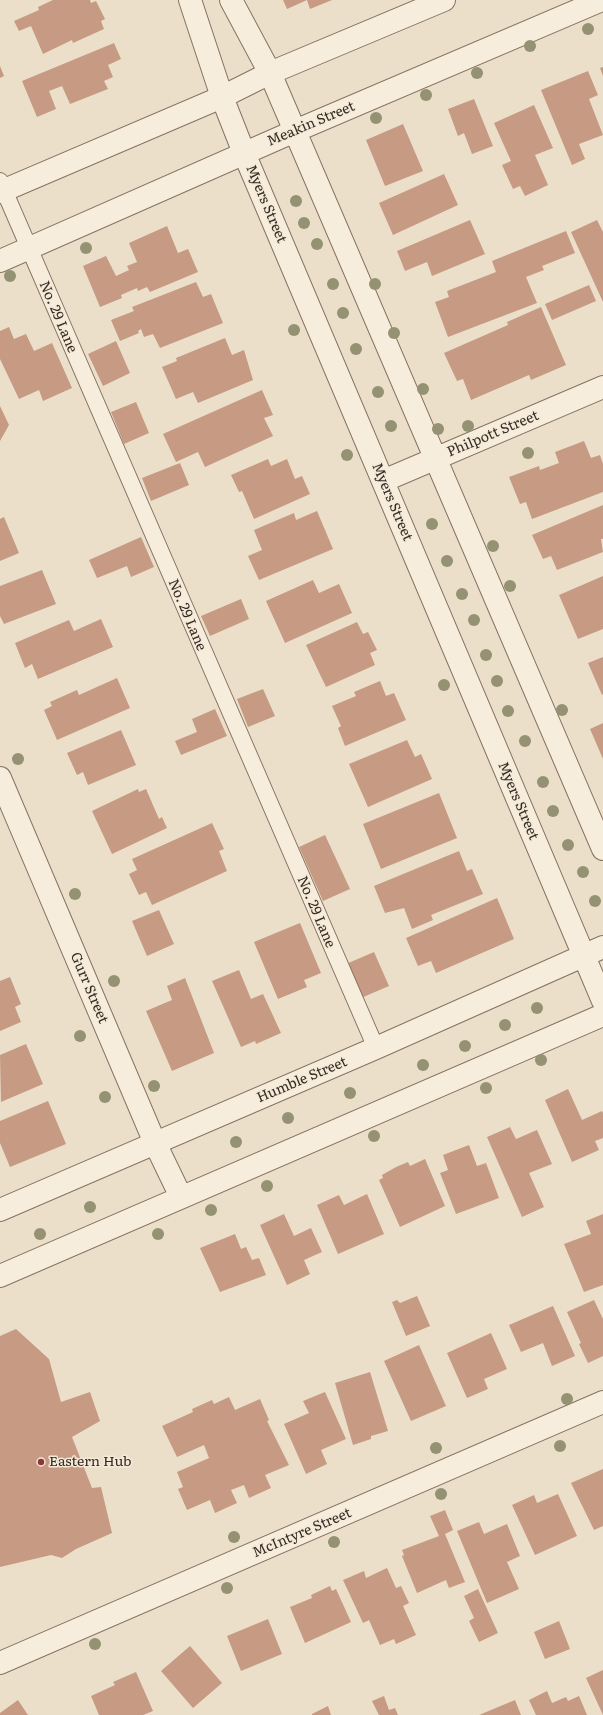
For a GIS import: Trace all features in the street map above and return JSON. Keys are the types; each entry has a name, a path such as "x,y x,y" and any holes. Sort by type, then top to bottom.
{"street":[{"name":"Myers Street","path":"190,0 222,97 244,153 383,481 594,951 603,1001"},
{"path":"231,0 270,73 603,849"},
{"path":"1,188 222,97 270,73 444,0"},
{"name":"Meakin Street","path":"0,261 244,153 602,0"},
{"name":"Philpott Street","path":"383,481 603,387"},
{"name":"Gurr Street","path":"0,778 155,1144 181,1197"},
{"name":"Humble Street","path":"0,1210 376,1048 594,951"},
{"path":"0,1276 603,1015"},
{"name":"McIntyre Street","path":"0,1663 603,1402"}],"lane":[{"name":"No. 29 Lane","path":"1,188 376,1048"}],"building":[{"path":"53,0 90,0 91,3 96,1 105,19 101,21 104,29 73,43 72,40 43,54 31,26 19,31 14,21 39,10 38,7"},
{"path":"283,0 307,0 287,9"},
{"path":"307,0 332,0 310,9"},
{"path":"114,43 121,59 108,65 113,77 104,81 108,89 70,104 62,86 49,91 56,109 37,117 22,81"},
{"path":"0,66 4,76 0,78"},
{"path":"603,67 603,76 600,68"},
{"path":"588,71 598,95 589,99 603,135 579,144 585,159 572,165 541,90"},
{"path":"474,99 493,146 472,154 464,133 458,136 448,109"},
{"path":"534,105 553,148 535,155 548,185 525,196 520,186 513,189 502,165 511,161 494,123"},
{"path":"403,124 423,171 385,186 366,140"},
{"path":"444,174 458,205 393,235 379,203"},
{"path":"470,220 485,254 432,276 427,262 405,271 397,251"},
{"path":"597,220 603,232 603,302 571,232"},
{"path":"167,226 178,253 188,249 198,272 150,292 147,287 138,291 137,288 121,295 122,298 100,307 83,266 106,256 116,276 129,270 127,266 137,262 129,243"},
{"path":"566,231 575,253 542,266 544,270 526,277 537,303 448,337 435,302 449,297 447,291 496,272 492,261"},
{"path":"196,282 203,297 211,294 223,323 160,348 153,334 144,337 141,329 138,331 139,333 120,341 111,320 134,311 132,307"},
{"path":"589,285 596,301 552,320 545,304"},
{"path":"541,307 566,365 531,380 529,375 471,400 463,379 457,381 444,353 508,325 507,322"},
{"path":"9,327 14,339 26,334 34,351 52,343 72,388 43,401 39,390 19,399 0,359 0,331"},
{"path":"225,338 232,355 244,350 253,380 198,403 193,392 176,399 162,367 177,361 176,358"},
{"path":"116,341 130,373 103,386 88,354"},
{"path":"262,390 273,415 264,418 273,436 205,467 198,452 176,462 163,434"},
{"path":"136,402 149,433 124,444 111,412"},
{"path":"0,406 9,425 0,441"},
{"path":"584,441 591,458 600,455 603,464 603,492 532,519 526,502 520,504 509,477 539,466 540,470 559,463 555,452"},
{"path":"268,459 271,466 287,459 295,479 302,476 310,494 254,519 242,491 239,492 231,475"},
{"path":"180,463 189,485 151,501 142,478"},
{"path":"603,505 603,539 601,539 603,552 557,570 551,556 543,559 532,535"},
{"path":"317,511 333,549 259,580 248,556 262,550 254,530 294,513 296,520"},
{"path":"4,517 19,553 0,561 0,519"},
{"path":"141,537 154,567 131,577 127,566 97,578 89,560"},
{"path":"42,570 56,604 4,624 0,616 0,586"},
{"path":"603,576 603,629 578,639 559,595"},
{"path":"313,580 319,593 339,584 352,613 285,643 266,601"},
{"path":"241,599 249,619 210,636 201,616"},
{"path":"101,619 113,647 38,679 32,664 25,668 15,643 69,620 74,631"},
{"path":"357,622 363,634 368,632 377,650 370,653 375,665 326,687 306,645"},
{"path":"603,657 603,694 602,695 588,663"},
{"path":"117,678 130,708 57,740 44,710 52,706 50,702 77,690 79,695"},
{"path":"380,681 386,696 394,693 406,720 345,746 338,728 341,726 332,706 356,696 354,692"},
{"path":"263,689 275,716 248,727 237,699"},
{"path":"215,709 227,736 181,755 175,741 197,732 192,719"},
{"path":"603,723 603,759 590,729"},
{"path":"121,730 136,765 88,785 83,772 77,775 67,753"},
{"path":"407,740 415,757 421,754 432,779 368,807 349,764"},
{"path":"138,789 139,792 146,789 159,819 162,817 167,828 112,854 92,811"},
{"path":"439,793 457,838 381,869 363,824"},
{"path":"212,823 224,849 219,851 227,871 152,905 146,892 139,895 129,874 137,870 132,859"},
{"path":"325,835 350,889 323,901 299,847"},
{"path":"459,851 467,871 472,869 483,894 431,915 433,920 412,929 404,908 385,913 374,886"},
{"path":"497,898 514,939 436,973 431,961 418,966 406,938"},
{"path":"159,910 174,944 147,956 132,921"},
{"path":"300,923 321,973 304,980 307,987 278,999 254,942"},
{"path":"374,952 389,986 361,998 346,964"},
{"path":"239,970 251,999 263,994 281,1033 256,1044 255,1041 241,1047 212,981"},
{"path":"10,977 21,1004 15,1007 21,1022 0,1031 0,981"},
{"path":"185,978 214,1053 172,1071 146,1011 172,1000 167,986"},
{"path":"26,1044 43,1084 1,1102 0,1055"},
{"path":"568,1089 582,1120 602,1111 603,1113 603,1138 595,1141 599,1150 572,1162 545,1100"},
{"path":"48,1101 66,1144 10,1167 0,1143 0,1121"},
{"path":"510,1127 516,1139 537,1130 552,1164 529,1173 544,1207 522,1217 487,1137"},
{"path":"469,1145 477,1166 486,1163 499,1198 456,1214 440,1173 448,1170 443,1155"},
{"path":"425,1159 445,1206 400,1227 379,1180 383,1178 382,1175 396,1167 408,1162 410,1166"},
{"path":"367,1194 384,1234 338,1254 317,1205 339,1195 344,1205"},
{"path":"284,1214 294,1236 311,1228 322,1252 304,1260 310,1274 287,1285 260,1225"},
{"path":"603,1214 603,1285 584,1292 564,1244 591,1234 586,1221"},
{"path":"235,1234 241,1249 246,1247 252,1260 259,1258 266,1275 220,1292 200,1248"},
{"path":"417,1296 430,1326 406,1336 392,1302 397,1300 400,1303"},
{"path":"594,1300 603,1319 603,1356 588,1363 567,1312"},
{"path":"553,1306 575,1356 552,1366 543,1343 521,1352 509,1325"},
{"name":"Eastern Hub","path":"16,1329 49,1359 61,1402 90,1392 100,1421 72,1437 92,1488 101,1487 112,1533 76,1549 62,1558 51,1555 0,1567 0,1336"},
{"path":"491,1333 507,1369 484,1379 488,1389 467,1398 447,1353"},
{"path":"419,1345 446,1406 411,1421 384,1361"},
{"path":"370,1372 388,1431 371,1436 371,1439 353,1445 335,1383"},
{"path":"325,1392 346,1439 321,1450 327,1464 306,1474 284,1424 309,1413 303,1401"},
{"path":"229,1397 235,1410 260,1399 269,1420 267,1421 289,1465 265,1475 271,1488 249,1498 244,1485 231,1490 237,1503 215,1513 210,1500 187,1510 178,1489 183,1487 177,1472 209,1458 204,1445 177,1457 162,1426 193,1412 192,1409 212,1400 214,1404"},
{"path":"603,1469 603,1526 594,1530 571,1483"},
{"path":"558,1494 577,1536 535,1555 512,1505 534,1495 537,1503"},
{"path":"445,1510 453,1530 445,1534 465,1582 449,1588 446,1580 417,1593 402,1556 404,1555 402,1550 439,1536 430,1516"},
{"path":"479,1522 484,1534 507,1524 520,1556 507,1562 519,1589 487,1603 457,1531"},
{"path":"387,1568 396,1588 401,1586 409,1603 403,1606 416,1635 396,1644 394,1639 380,1645 369,1620 363,1623 343,1580 364,1571 366,1578"},
{"path":"330,1586 332,1591 336,1589 351,1622 305,1643 290,1607 312,1598 311,1595"},
{"path":"478,1589 498,1633 479,1642 469,1621 474,1618 464,1596"},
{"path":"268,1619 282,1654 241,1671 227,1636"},
{"path":"559,1621 570,1649 545,1659 534,1632"},
{"path":"190,1646 222,1683 193,1708 161,1671"},
{"path":"603,1670 603,1715 586,1678"},
{"path":"136,1672 153,1711 143,1715 99,1715 91,1696 115,1685 113,1682"},
{"path":"547,1691 552,1703 566,1697 568,1701 579,1696 587,1715 536,1715 529,1700"},
{"path":"384,1696 389,1710 395,1708 398,1715 379,1715 372,1701"},
{"path":"18,1700 28,1715 0,1715 0,1713"},
{"path":"515,1700 521,1715 479,1715"},
{"path":"328,1706 331,1715 312,1715 312,1714"}],"place":[{"name":"Eastern Hub","path":"41,1462"}]}
